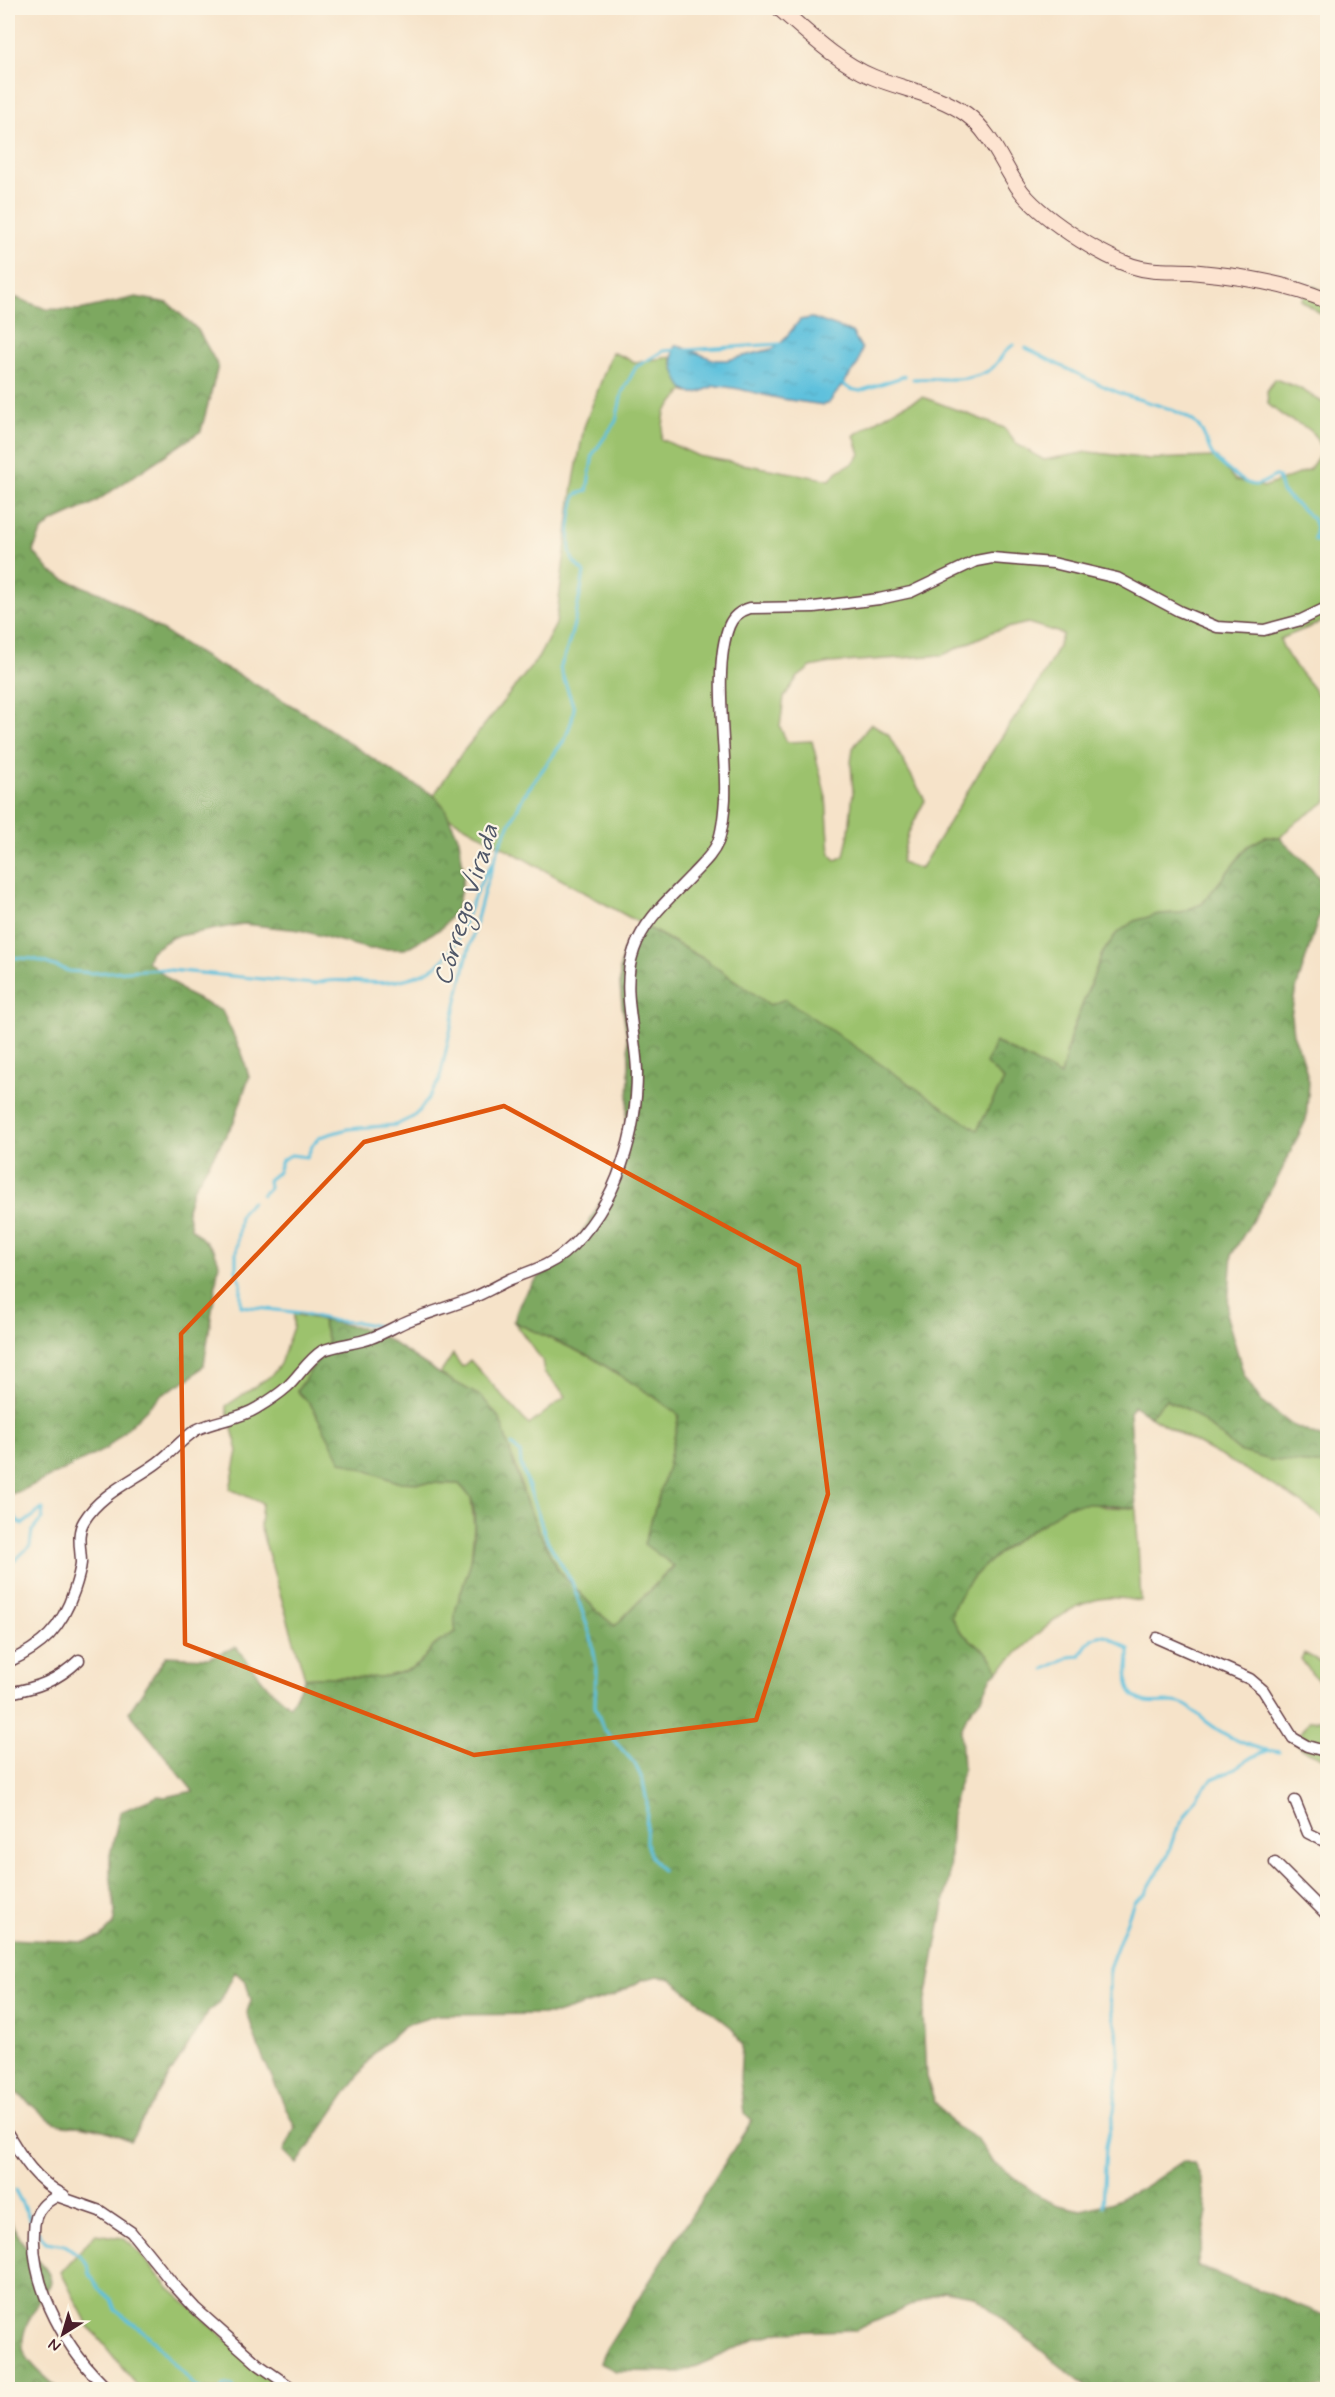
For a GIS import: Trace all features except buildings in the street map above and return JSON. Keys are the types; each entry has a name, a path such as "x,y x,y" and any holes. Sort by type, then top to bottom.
{"street":[{"path":"779,8 851,66 892,84 944,100 968,115 989,140 1020,190 1033,205 1073,234 1113,257 1132,266 1151,270 1213,273 1267,282 1328,301"},
{"path":"8,1662 32,1651 52,1634 67,1611 80,1572 80,1535 85,1519 101,1501 154,1465 187,1437 204,1427 252,1411 287,1387 311,1360 326,1350 376,1336 546,1266 562,1255 583,1235 606,1201 630,1139 635,1110 637,1072 629,993 629,971 633,950 656,912 709,857 722,827 725,771 722,662 729,627 734,616 741,611 757,608 814,607 879,599 911,592 976,561 992,558 1053,563 1118,578 1179,611 1217,627 1264,630 1301,620 1328,607"},
{"path":"1157,1638 1250,1679 1263,1690 1293,1738 1307,1746 1328,1752"},
{"path":"8,1693 48,1683 63,1675 79,1660"},
{"path":"1295,1801 1308,1833 1328,1844"},
{"path":"1275,1863 1328,1916"},
{"path":"8,2134 33,2172 45,2184 100,2211 131,2232 195,2308 259,2365 295,2390"},
{"path":"100,2211 57,2196 41,2207 34,2228 33,2244 44,2296 58,2324 95,2375 109,2390"}],"highlighted area":[{"path":"504,1106 799,1266 828,1494 756,1720 474,1755 185,1644 181,1334 364,1142"}],"green space":[{"path":"1313,286 1327,293 1327,318 1301,300"},
{"path":"8,290 14,297 46,309 80,310 136,297 168,303 198,330 218,366 201,431 92,504 52,522 41,532 33,551 51,572 105,595 216,664 308,715 399,776 434,795 444,807 459,839 464,875 457,908 442,928 405,949 369,949 300,930 243,924 173,937 151,951 147,961 187,994 222,1011 242,1053 249,1077 234,1122 193,1189 187,1209 191,1228 214,1250 219,1263 204,1365 192,1377 162,1394 106,1449 23,1490 8,1495"},
{"path":"612,352 635,362 671,357 677,377 689,393 683,391 665,412 661,439 698,456 830,480 838,471 857,459 860,454 854,435 896,409 923,397 1004,428 1018,445 1044,460 1088,452 1150,459 1216,457 1235,480 1264,487 1309,470 1322,451 1310,430 1285,417 1268,404 1267,391 1275,379 1299,388 1327,405 1327,620 1280,639 1295,666 1315,690 1326,708 1327,801 1291,826 1280,838 1265,837 1248,846 1202,904 1179,913 1159,914 1116,934 1102,954 1071,1034 1061,1076 995,1042 1004,1080 977,1131 785,1000 770,1005 704,959 447,816 434,795 462,753 538,658 556,624 573,486 584,427","holes":["1028,623 1063,634 1051,662 920,869 901,862 908,834 925,800 888,734 871,723 853,748 851,763 853,792 844,856 836,860 830,854 826,797 812,741 787,742 780,727 784,697 797,678 811,667 830,663 943,655 994,631"]},
{"path":"1265,837 1280,838 1309,865 1319,878 1325,897 1295,993 1291,1016 1293,1034 1309,1082 1306,1120 1278,1178 1232,1254 1227,1317 1244,1375 1261,1401 1292,1425 1327,1440 1327,1465 1270,1460 1239,1451 1189,1410 1165,1400 1150,1416 1133,1405 1130,1412 1136,1508 1094,1504 1065,1507 991,1560 965,1587 956,1602 951,1617 964,1635 991,1657 998,1671 992,1676 983,1696 967,1715 961,1731 963,1770 952,1809 949,1878 923,2015 926,2077 935,2102 955,2126 977,2139 992,2161 1042,2198 1058,2205 1081,2210 1110,2203 1143,2188 1183,2161 1194,2164 1203,2181 1203,2196 1208,2213 1197,2266 1327,2316 1327,2389 1092,2389 974,2296 943,2291 856,2330 780,2332 756,2339 684,2372 616,2371 600,2363 604,2353 752,2120 744,2113 740,2079 742,2045 732,2028 671,1979 658,1976 642,1980 615,1995 556,2014 437,2015 404,2026 374,2053 297,2164 284,2151 295,2128 259,2049 247,2012 251,2000 246,1982 235,1972 219,2004 208,2012 130,2141 97,2129 56,2122 13,2091 8,2094 8,1939 84,1942 101,1937 113,1925 115,1912 110,1855 120,1812 158,1796 166,1797 193,1791 129,1712 166,1656 209,1658 236,1647 268,1687 290,1706 305,1678 373,1678 400,1673 417,1665 435,1645 456,1632 456,1607 473,1549 474,1522 471,1498 459,1484 397,1482 341,1461 311,1405 297,1391 326,1348 328,1341 322,1320 375,1331 440,1374 482,1397 500,1419 527,1505 557,1569 599,1613 615,1626 674,1566 644,1544 668,1466 679,1415 591,1357 514,1322 524,1295 585,1228 603,1197 617,1164 626,1121 629,1075 629,1050 620,990 621,960 626,943 641,924 704,959 770,1005 785,999 977,1130 1004,1080 986,1064 995,1042 1061,1076 1071,1034 1102,954 1116,934 1134,921 1159,914 1179,913 1202,904 1248,846"},
{"path":"294,1314 322,1320 328,1341 326,1348 297,1391 311,1405 341,1460 397,1482 459,1484 471,1497 474,1526 471,1563 459,1598 456,1632 435,1645 417,1665 400,1673 373,1678 305,1678 260,1526 262,1503 230,1489 238,1451 226,1406 272,1375 280,1364 293,1327"},
{"path":"514,1322 591,1357 679,1415 668,1466 674,1565 615,1626 599,1613 557,1569 527,1505 517,1470 440,1374 453,1354 462,1367 470,1360 529,1425 566,1396 544,1372 542,1360"},
{"path":"1165,1400 1189,1410 1239,1451 1327,1465 1327,1522 1285,1492 1150,1416"},
{"path":"1092,1503 1106,1507 1136,1508 1141,1601 1109,1598 1077,1606 1049,1625 998,1671 991,1657 959,1630 951,1617 956,1601 965,1586 977,1573 1021,1537 1065,1506"},
{"path":"1304,1653 1327,1665 1327,1689 1301,1659"},
{"path":"1327,1717 1327,1760 1301,1749 1295,1741 1310,1720 1325,1720"},
{"path":"8,2218 23,2243 50,2276 51,2283 28,2322 23,2347 32,2364 59,2389 8,2389"},
{"path":"95,2234 123,2238 136,2249 169,2288 282,2389 140,2389 88,2325 61,2272"}],"water":[{"path":"812,318 852,332 862,349 858,364 829,403 824,405 782,399 742,389 717,386 698,393 691,393 686,391 678,380 673,364 676,345 715,360 728,360 772,349 782,342 800,320"}],"waterway":[{"name":"Córrego Virada","path":"685,350 780,344"},
{"path":"913,379 961,379 979,375 992,368 1014,345"},
{"path":"1026,348 1112,390 1185,416 1200,428 1211,452 1224,467 1249,484 1257,485 1275,476 1278,477 1282,492 1313,519 1316,527 1314,540 1323,544 1328,552"},
{"name":"Córrego Virada","path":"262,1195 269,1188 268,1180 278,1172 282,1160 291,1155 307,1157 313,1144 320,1137 347,1129 396,1125 413,1117 439,1082 466,960 485,888 500,844 524,795 565,739 572,720 574,708 560,668 572,633 584,573 573,560 569,544 575,497 587,491 593,454 616,421 622,393 636,367 663,351 675,350"},
{"path":"841,383 850,389 860,391 905,376"},
{"path":"8,957 34,959 69,971 92,973 159,969 314,984 332,981 388,982 415,976 435,966 449,954 481,882 493,862"},
{"path":"252,1202 240,1215 236,1270 241,1283 241,1306 302,1313 334,1321 357,1322 382,1327"},
{"path":"512,1445 520,1453 521,1464 547,1540 572,1582 591,1637 596,1665 595,1706 603,1728 635,1764 643,1781 647,1802 646,1844 651,1857 662,1871"},
{"path":"8,1511 23,1524 42,1509"},
{"name":"Córrego Virada","path":"8,1567 30,1546 32,1531 42,1519 43,1509"},
{"path":"1045,1669 1069,1657 1080,1656 1090,1640 1096,1637 1108,1637 1129,1650 1128,1685 1139,1699 1151,1703 1171,1702 1185,1705 1232,1738 1250,1746 1279,1752"},
{"path":"1103,2206 1106,2146 1114,2111 1119,2065 1117,2031 1109,1999 1109,1968 1134,1902 1145,1894 1168,1854 1175,1833 1200,1792 1212,1779 1267,1751"},
{"path":"15,2190 32,2223"},
{"path":"37,2231 46,2242 65,2245 79,2255 88,2265 98,2288 111,2299 115,2310 147,2334 195,2386 203,2390"},
{"path":"221,2390 224,2385 233,2386 234,2390"}]}
